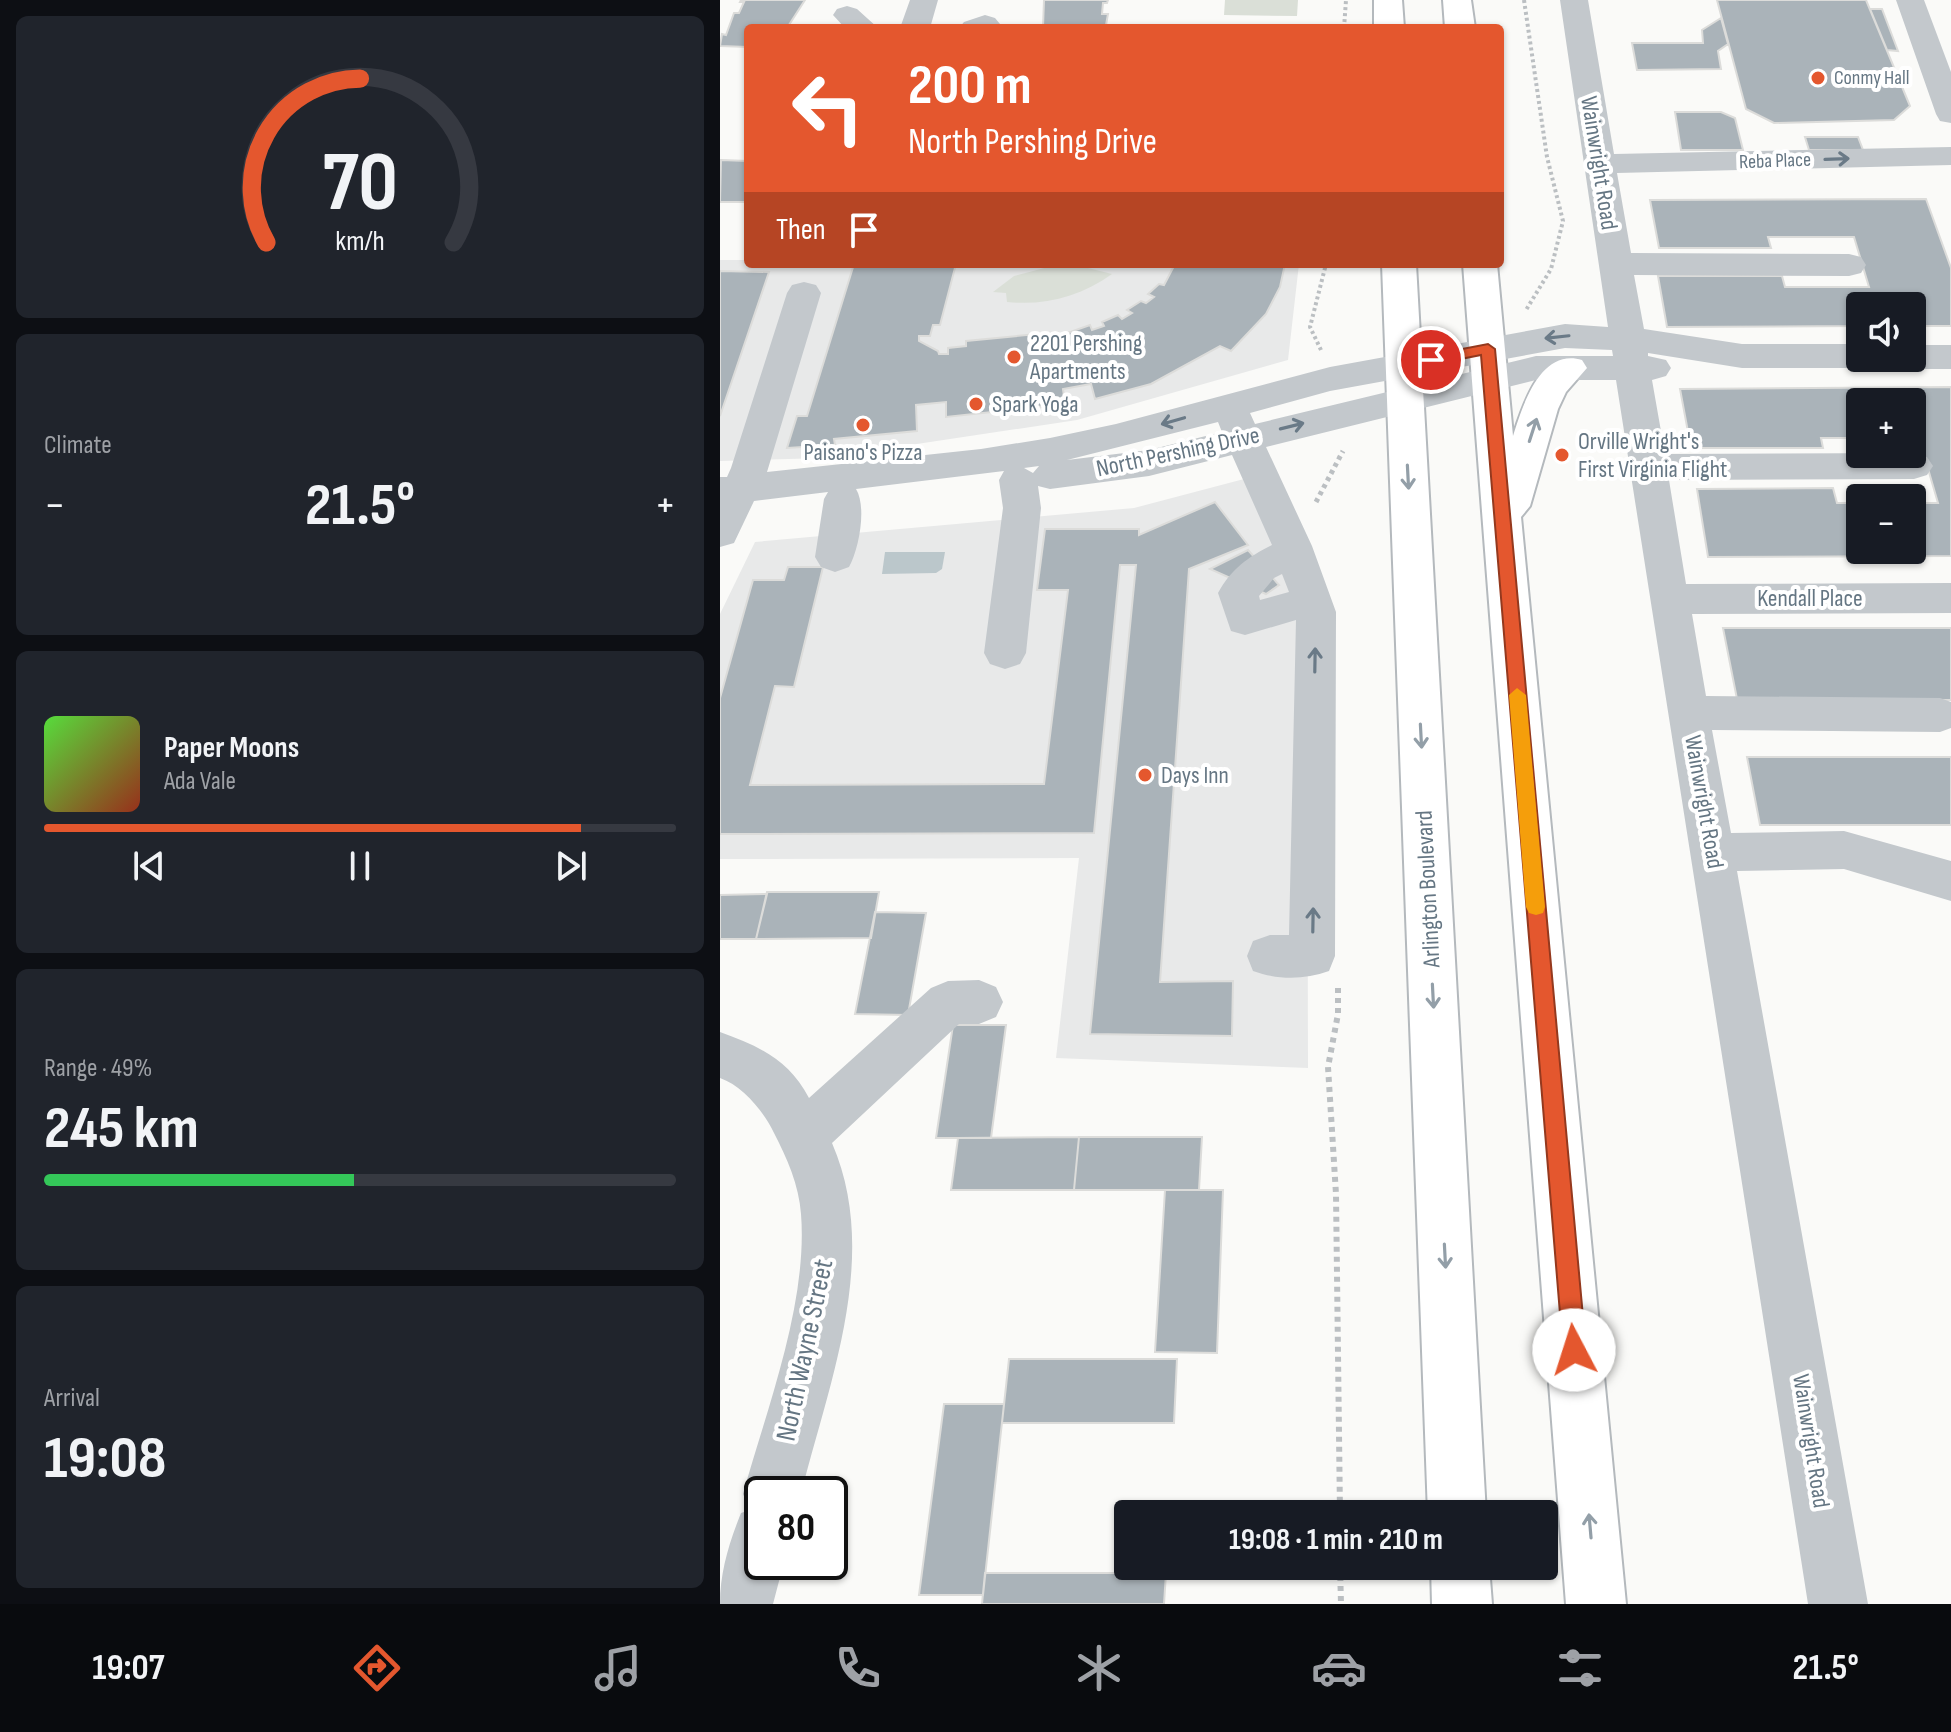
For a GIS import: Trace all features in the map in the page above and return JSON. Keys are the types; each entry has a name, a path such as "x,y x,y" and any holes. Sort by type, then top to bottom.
{"highway":[{"path":"1388,0 1389,24"},
{"path":"1457,0 1460,24"},
{"name":"Arlington Boulevard","path":"1399,268 1456,1500"},
{"path":"1480,268 1596,1604"},
{"path":"1503,531 1540,409 1551,386 1569,368"},
{"path":"1461,1580 1462,1604"}],"street":[{"path":"916,24 924,0"},
{"name":"Wainwright Road","path":"1574,0 1669,599 1838,1604"},
{"path":"1910,0 1951,114"},
{"name":"Reba Place","path":"1599,164 1646,155 1951,156"},
{"path":"1615,264 1849,265"},
{"path":"726,508 755,453 804,293"},
{"name":"North Pershing Drive","path":"726,508 1116,437 1236,422 1489,364 1565,336 1629,354"},
{"path":"1629,354 1700,368 1742,356 1846,356"},
{"name":"North Pershing Drive","path":"1489,364 1569,368 1629,354"},
{"path":"1926,357 1951,357"},
{"path":"1236,422 1294,552 1316,612 1312,956 1270,956"},
{"name":"North Pershing Drive","path":"726,508 843,499 1128,467 1236,422"},
{"path":"1648,467 1846,466"},
{"path":"1005,653 1022,508 1018,480"},
{"path":"835,557 843,499"},
{"path":"1294,552 1260,568 1238,593 1245,620 1312,600"},
{"name":"Kendall Place","path":"1669,599 1951,598"},
{"path":"1689,713 1940,715"},
{"path":"1713,852 1844,850 1951,881"},
{"path":"803,1137 948,1003 979,1002"},
{"name":"North Wayne Street","path":"720,1055 748,1065 784,1101 813,1157 827,1212 827,1266 813,1340 777,1476"},
{"path":"743,1604 750,1580"}],"path":[{"path":"1344,24 1346,0"},
{"path":"1524,0 1547,157 1563,221 1551,269 1524,315"},
{"path":"1324,358 1310,327 1325,268"},
{"path":"1340,1580 1341,1604"}],"shaded area":[{"path":"1225,0 1298,0 1297,16 1224,15"},
{"path":"720,260 744,260 744,268 1299,268 1288,360 1077,420 824,458 720,461"},
{"path":"1044,268 1088,268 1112,274 1075,294 1049,301 1021,303 1007,302 1006,293 993,292 1014,276"},
{"path":"1244,479 1307,611 1308,1068 1056,1058 1079,858 720,859 720,614 755,542 1134,508"},
{"path":"885,552 945,552 942,569 936,573 882,574"}],"building":[{"path":"805,0 790,24 744,24 744,47 720,46 722,34 726,35 734,13 739,13 744,2 740,2"},
{"path":"1044,0 1108,0 1103,3 1102,14 1108,14 1106,24 1043,24"},
{"name":"Conmy Hall","path":"1717,0 1866,0 1910,106 1894,120 1774,123 1746,109"},
{"path":"1870,9 1882,9 1898,51 1887,50"},
{"path":"1721,18 1728,44 1718,51 1721,69 1637,70 1632,43 1703,43 1702,30"},
{"path":"1675,112 1721,112 1735,118 1743,150 1681,150"},
{"path":"1805,137 1858,137 1863,150 1809,150"},
{"path":"721,160 744,161 744,202 720,202"},
{"path":"1926,199 1951,268 1951,326 1926,326 1926,292 1846,292 1846,326 1667,327 1658,276 1782,276 1785,287 1869,287 1854,237 1768,237 1771,248 1659,248 1650,200"},
{"name":"2201 Pershing Apartments","path":"853,268 955,268 940,325 933,325 930,336 919,336 919,341 939,354 948,354 948,348 966,346 966,341 1058,332 1059,336 1090,325 1092,330 1104,326 1102,322 1118,315 1122,319 1132,313 1127,310 1154,297 1148,294 1159,284 1164,285 1173,268 1284,268 1280,287 1266,314 1231,351 1220,346 1151,384 1095,399 1091,384 1063,389 1065,404 946,417 946,402 916,405 917,431 834,439 835,445 787,448 797,416 807,416"},
{"path":"720,271 769,272 720,416"},
{"path":"1951,387 1951,556 1926,556 1926,503 1938,503 1926,462 1926,388 1846,388 1846,438 1821,438 1823,448 1691,448 1680,389"},
{"path":"1833,488 1837,503 1846,503 1846,556 1708,557 1697,489"},
{"name":"Days Inn","path":"1215,502 1248,545 1189,569 1160,982 1233,981 1232,1036 1090,1034 1136,565 1120,565 1094,833 720,834 720,698 753,580 784,580 788,567 823,567 794,687 775,686 750,785 1044,784 1068,590 1037,590 1045,529 1139,529 1139,535"},
{"path":"1248,550 1279,585 1266,594 1210,569"},
{"path":"1723,628 1951,628 1951,700 1737,699"},
{"path":"1747,757 1951,757 1951,825 1760,825"},
{"path":"767,892 879,892 871,938 756,939"},
{"path":"767,894 756,939 720,939 720,895"},
{"path":"875,912 926,913 908,1015 855,1014"},
{"path":"953,1025 1006,1025 991,1138 936,1138"},
{"path":"1079,1137 1074,1190 951,1190 958,1138"},
{"path":"1079,1137 1202,1137 1199,1190 1074,1190"},
{"path":"1165,1190 1223,1190 1217,1353 1155,1352"},
{"path":"1009,1359 1177,1359 1174,1423 1002,1423"},
{"path":"944,1404 1004,1404 983,1595 919,1595"},
{"path":"985,1573 1114,1573 1114,1580 1166,1580 1164,1604 982,1604"}],"slow traffic":[{"path":"1517,695 1536,907"}],"place":[{"name":"Conmy Hall","path":"1818,78"},
{"name":"2201 Pershing Apartments","path":"1014,357"},
{"name":"Spark Yoga","path":"976,404"},
{"name":"Paisano's Pizza","path":"863,425"},
{"name":"Orville Wright's First Virginia Flight","path":"1562,455"},
{"name":"Days Inn","path":"1145,775"}],"route":[{"path":"1431,360 1488,349 1574,1350"}]}
